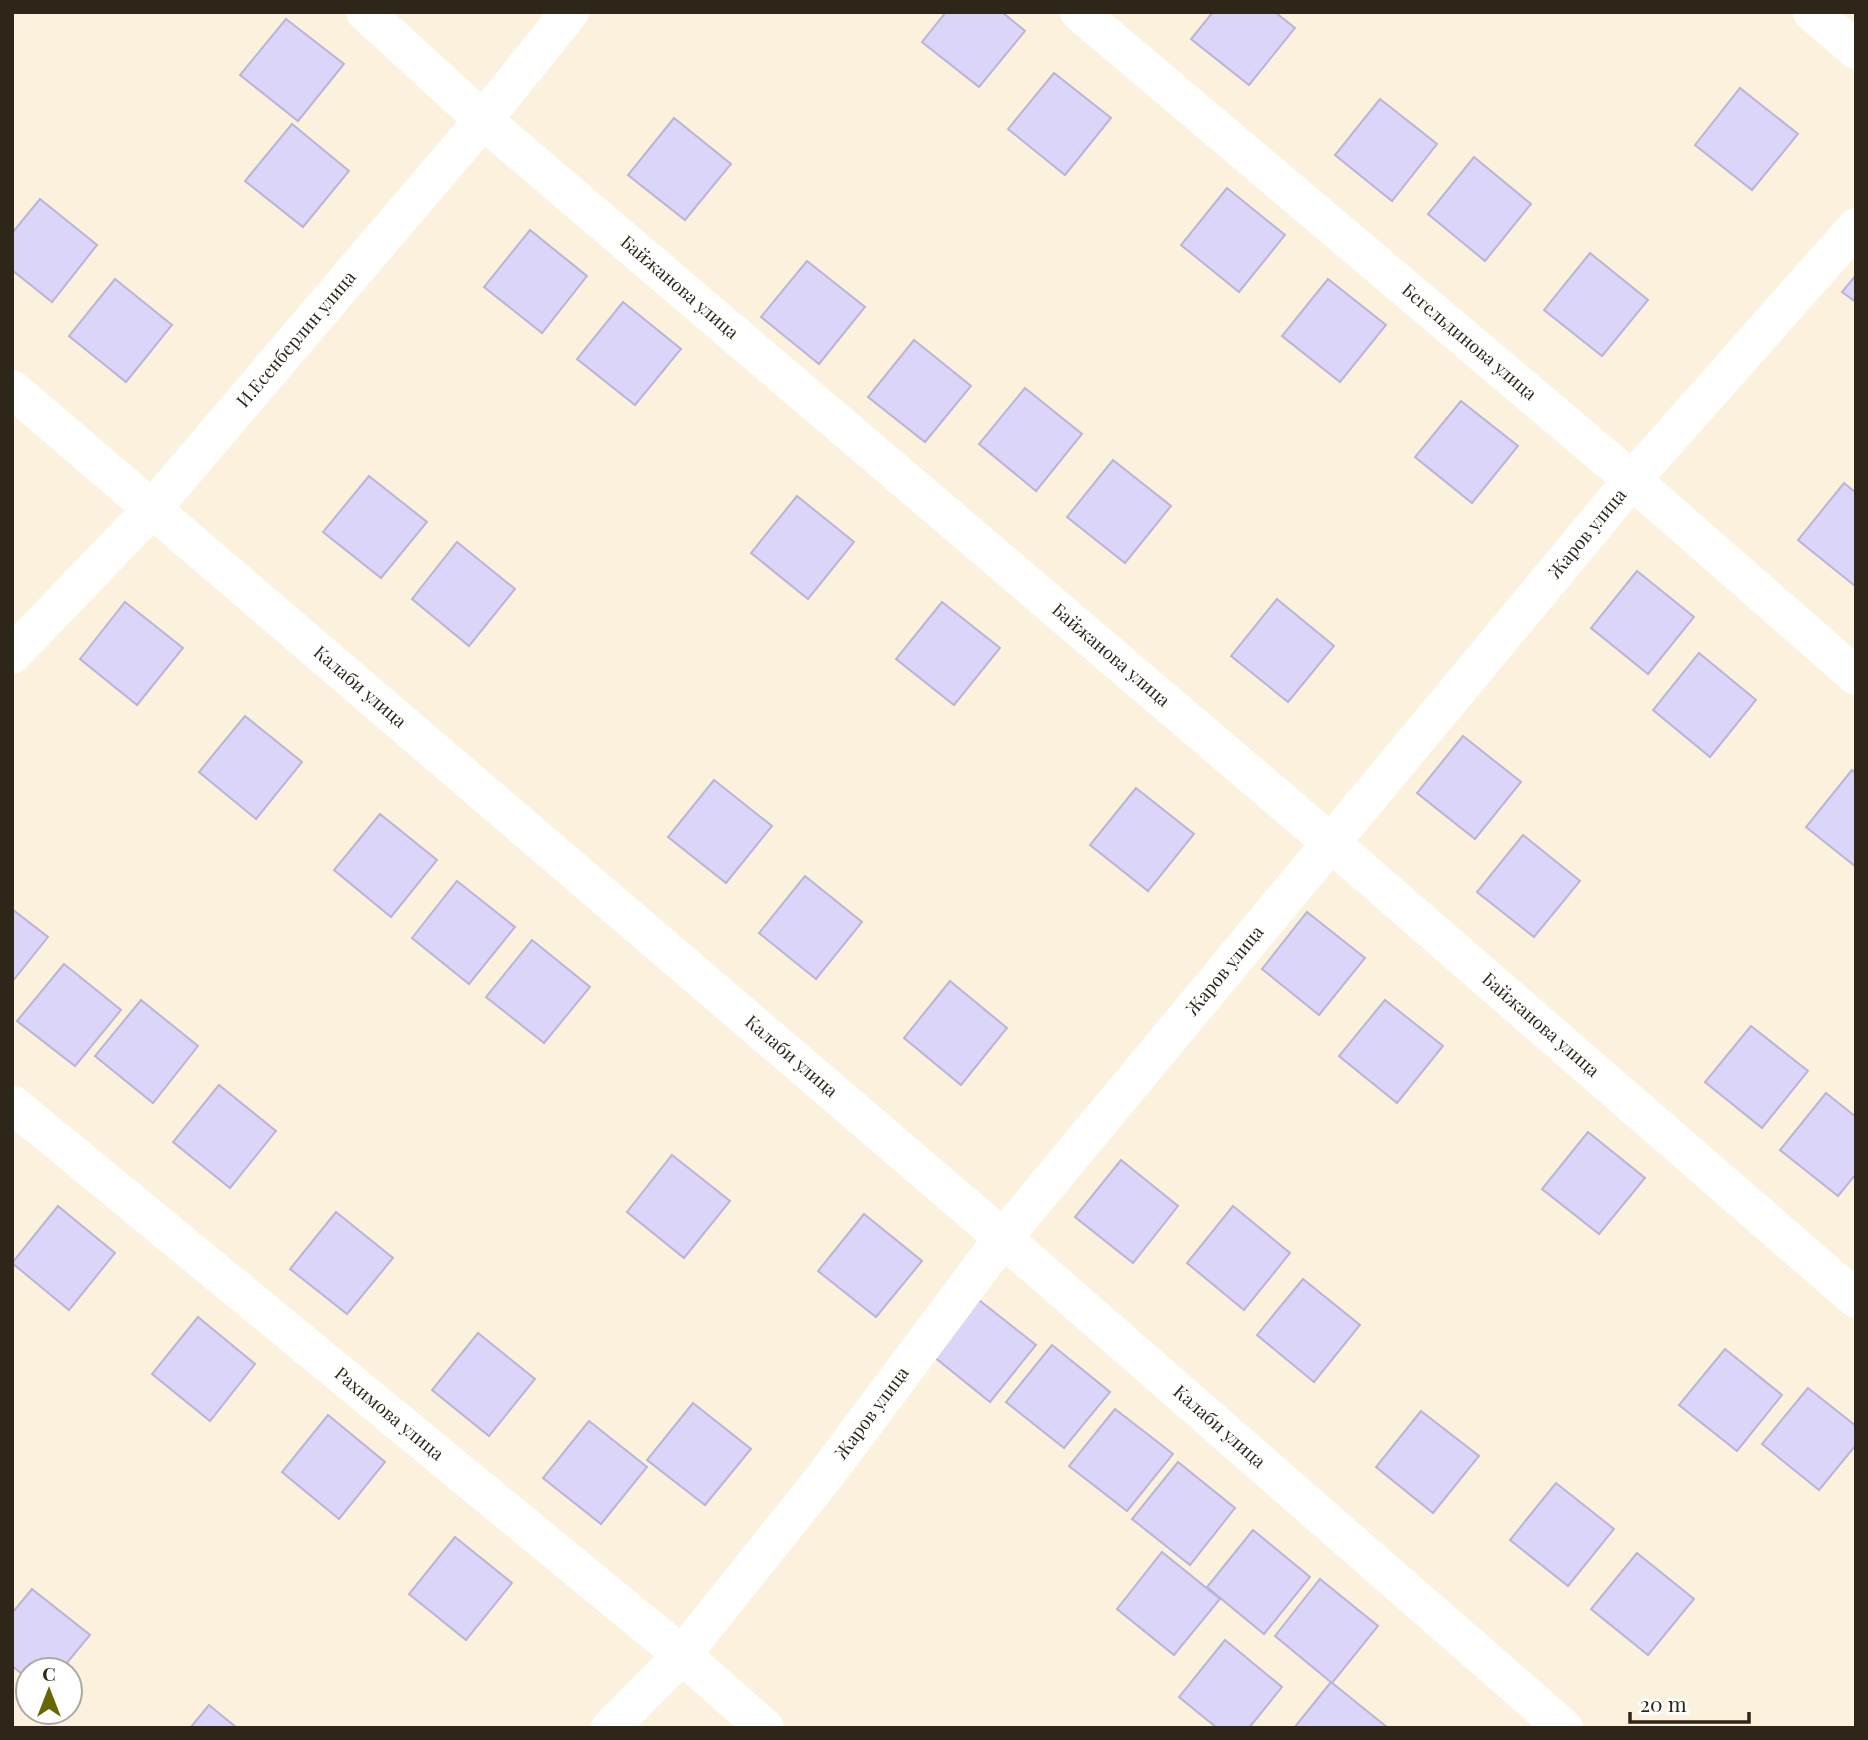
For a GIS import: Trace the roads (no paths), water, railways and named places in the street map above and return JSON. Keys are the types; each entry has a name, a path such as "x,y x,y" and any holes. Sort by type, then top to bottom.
{"street":[{"name":"Байжанова улица","path":"365,12 483,120 1331,843 1856,1299"},
{"name":"И.Есенберлин улица","path":"12,655 152,509 483,120 570,12"},
{"name":"Бегельдинова улица","path":"1079,12 1632,480 1856,676"},
{"path":"1812,12 1856,50"},
{"name":"Жаров улица","path":"610,1728 682,1655 825,1476 1003,1238 1632,480 1856,227"},
{"name":"Калаби улица","path":"12,389 1003,1238 1564,1728"},
{"name":"Рахимова улица","path":"12,1104 682,1655 765,1728"}]}
